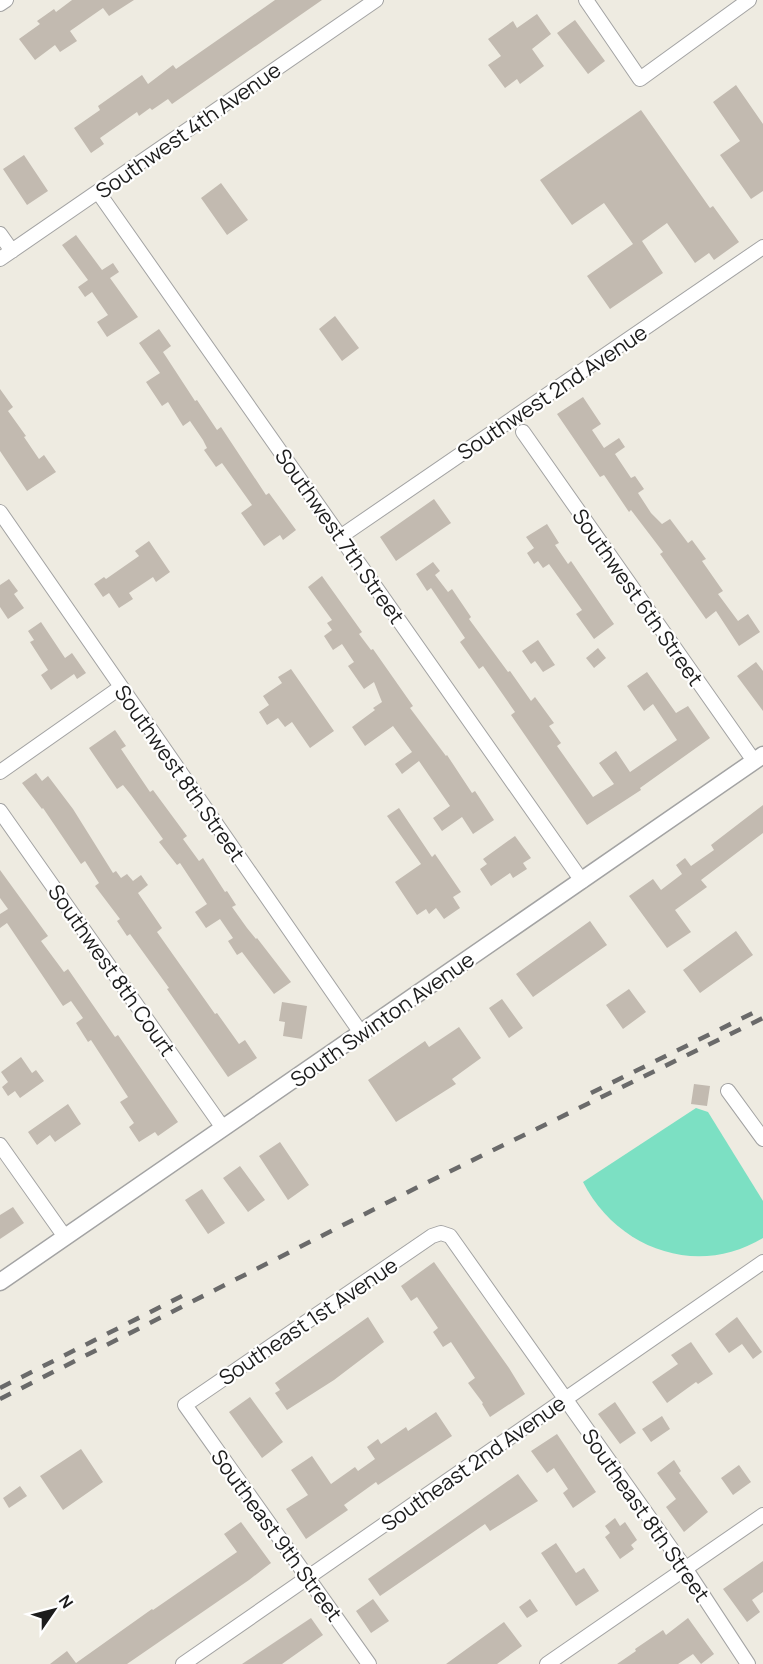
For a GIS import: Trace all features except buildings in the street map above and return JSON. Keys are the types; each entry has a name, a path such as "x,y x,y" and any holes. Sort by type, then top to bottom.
{"street":[{"path":"0,4 6,0"},
{"name":"Southwest 4th Avenue","path":"6,255 376,0"},
{"path":"585,0 640,78 749,0"},
{"name":"Southwest 7th Street","path":"98,192 582,880"},
{"path":"0,234 6,255"},
{"name":"Southwest 2nd Avenue","path":"340,537 763,247"},
{"name":"Southwest 6th Street","path":"522,432 759,758"},
{"name":"Southwest 8th Street","path":"0,512 360,1033"},
{"path":"0,772 121,687"},
{"name":"South Swinton Avenue","path":"0,1282 759,758"},
{"name":"Southwest 8th Court","path":"0,811 223,1128"},
{"path":"728,1091 763,1139"},
{"path":"0,1145 65,1238"},
{"name":"Southeast 8th Street","path":"432,1236 441,1233 450,1236 685,1568 748,1664"},
{"name":"Southeast 1st Avenue","path":"185,1406 432,1236"},
{"name":"Southeast 2nd Avenue","path":"183,1664 763,1262"},
{"name":"Southeast 9th Street","path":"185,1406 369,1664"},
{"path":"547,1664 763,1515"}],"green space":[{"path":"696,1108 708,1112 763,1201 763,1238 738,1250 712,1256 686,1256 661,1250 637,1240 616,1225 598,1205 583,1182"}],"railway":[{"path":"591,1093 763,1008"},
{"path":"0,1399 422,1185 763,1018"},
{"path":"0,1388 182,1296"}]}
